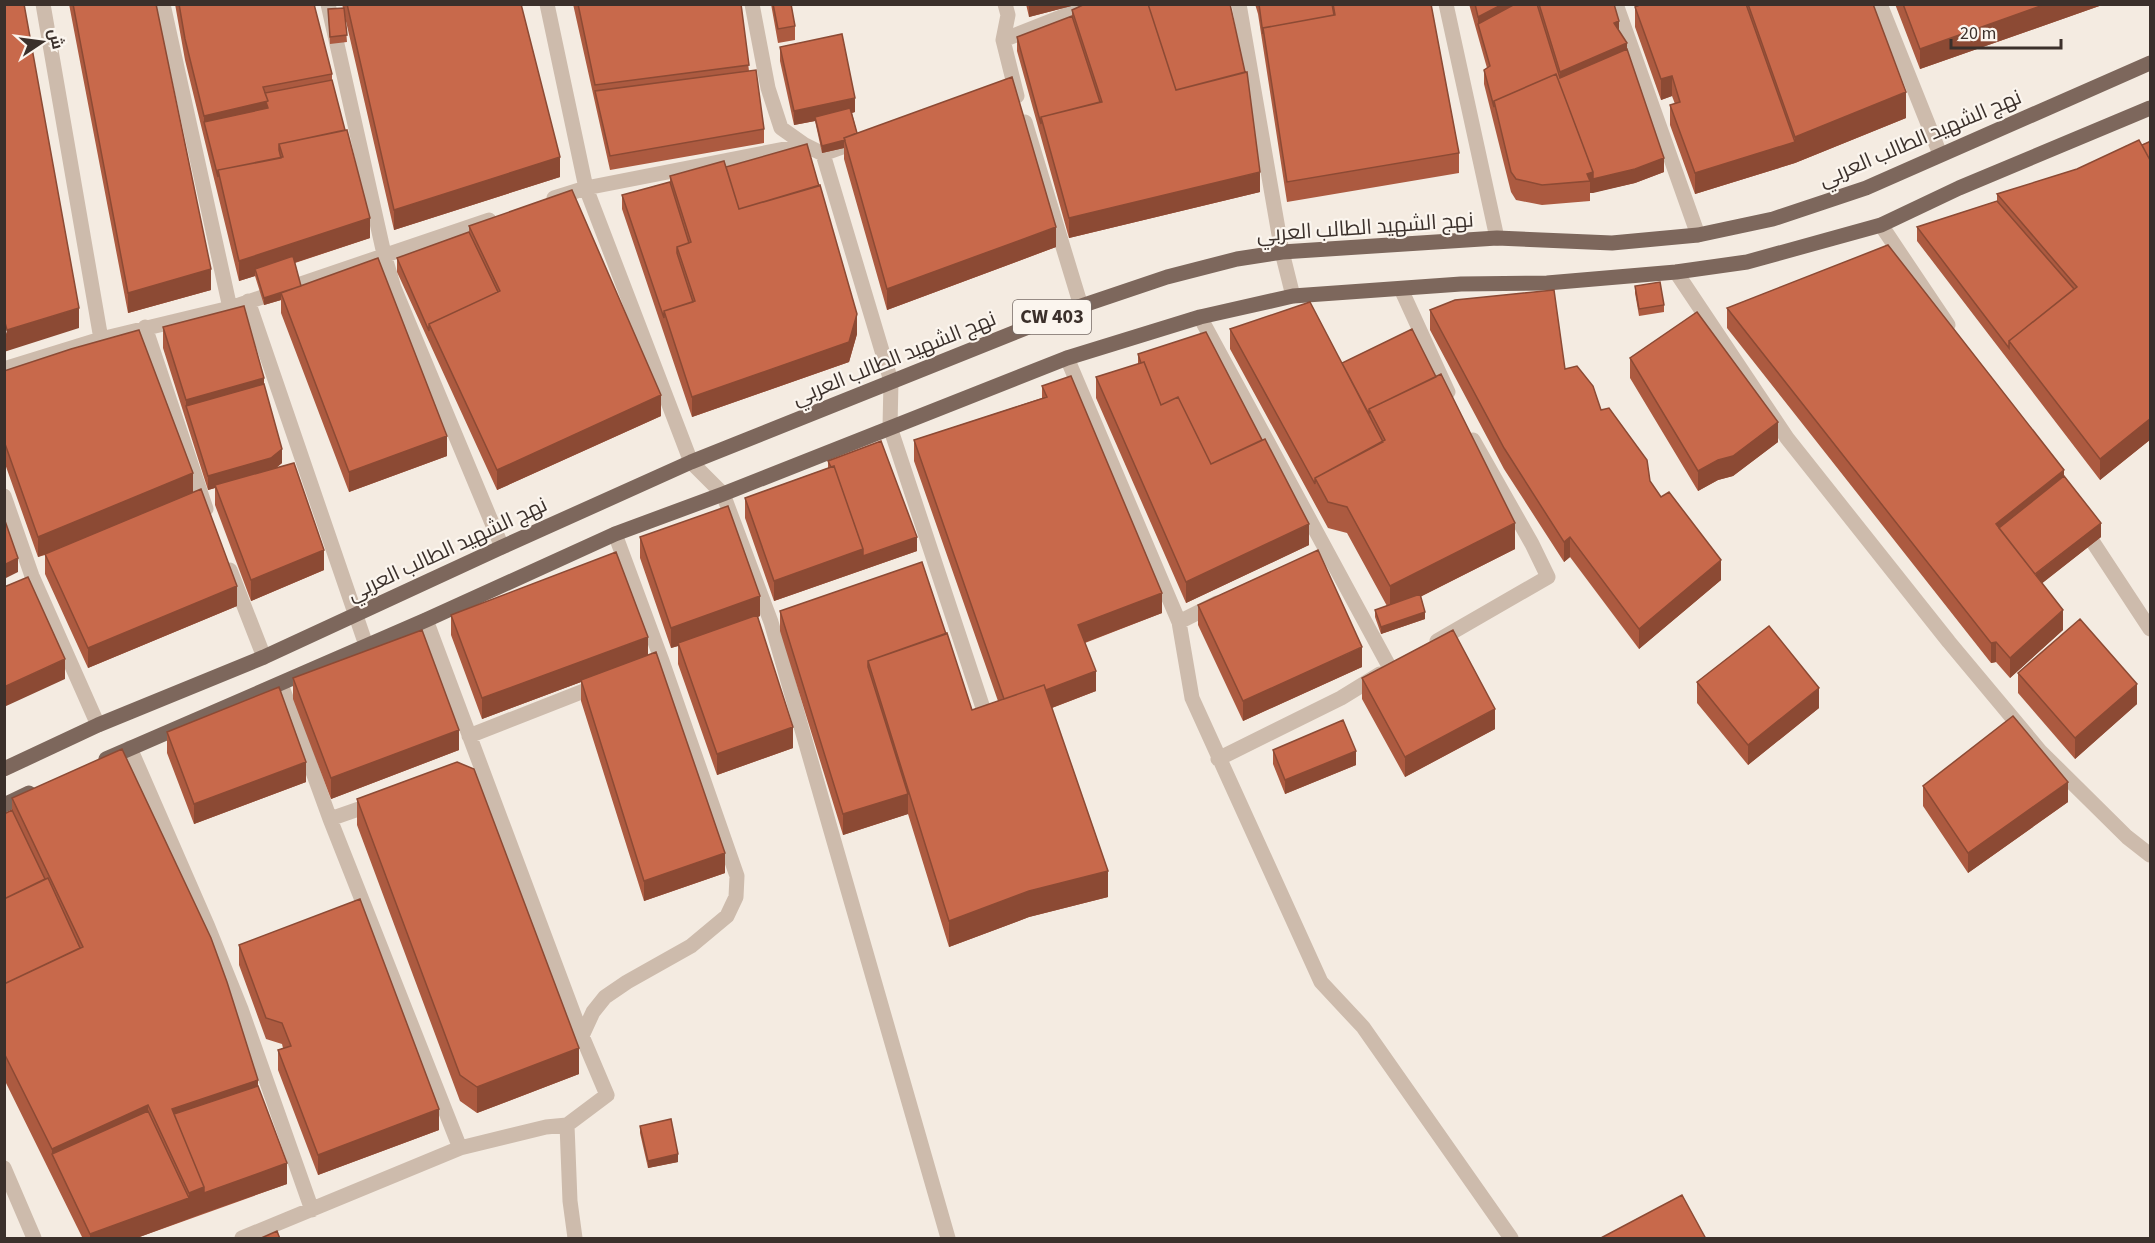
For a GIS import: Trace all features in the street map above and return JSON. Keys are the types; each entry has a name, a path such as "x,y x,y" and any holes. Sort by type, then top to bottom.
{"main road":[{"name":"نهج الشهيد الطالب العربي","path":"4,769 98,725 264,657 691,462 1081,306 1227,261 1282,252 1497,238 1612,243 1698,235 1773,219 1866,188 2151,63"},
{"name":"CW 403","path":"88,767 426,620 615,534 723,494 1066,358 1200,317 1293,296 1461,284 1547,283 1676,272 1747,262 1881,225 1959,188 2151,108"},
{"path":"4,805 46,786"}],"street":[{"path":"43,4 101,339"},
{"path":"163,4 230,308"},
{"path":"328,4 384,254 394,288 502,547"},
{"path":"547,4 586,188 691,462 723,494 771,622 948,1239"},
{"path":"752,4 768,88 781,128 805,145 823,154 865,139"},
{"path":"1005,4 1008,15 1003,40 1007,82 1081,306"},
{"path":"1003,40 1094,4"},
{"path":"1239,4 1282,252 1293,296"},
{"path":"1446,4 1497,238"},
{"path":"1616,4 1698,235"},
{"path":"1880,4 1940,154"},
{"path":"542,203 586,188 805,145"},
{"path":"823,154 891,381 890,428 930,567 986,717"},
{"path":"4,369 145,327 230,308 384,254 508,214"},
{"path":"1881,225 1954,333"},
{"path":"1676,272 1787,438 1949,642 2040,751 2127,837 2151,855"},
{"path":"1401,289 1454,404"},
{"path":"248,301 366,645"},
{"path":"1200,317 1320,552 1395,665 1341,698 1218,759"},
{"path":"145,327 211,520"},
{"path":"1066,358 1179,622 1192,698 1321,982 1363,1027 1511,1239"},
{"path":"1419,651 1548,578 1532,544 1464,425"},
{"path":"4,496 27,578 98,725"},
{"path":"2072,510 2151,629"},
{"path":"582,1036 593,1012 605,997 691,946 727,916 736,897 737,876 615,534"},
{"path":"223,551 264,657"},
{"path":"1179,622 1231,596"},
{"path":"242,1239 460,1148 546,1127 567,1125 607,1095 474,766 469,736 426,620"},
{"path":"469,736 608,681"},
{"path":"280,684 330,819 460,1148"},
{"path":"130,748 237,999 312,1210"},
{"path":"330,819 394,796"},
{"path":"567,1125 570,1201 575,1239"},
{"path":"4,1168 34,1239"}],"building":[{"path":"4,4 24,4 79,308 7,330 4,319"},
{"path":"73,4 156,4 211,269 128,293"},
{"path":"179,4 314,4 332,74 263,87 268,101 204,116"},
{"path":"347,4 521,4 560,157 394,210"},
{"path":"578,4 741,4 749,65 595,85"},
{"path":"773,4 791,4 795,26 778,29"},
{"path":"1085,4 1148,4 1176,90 1247,72 1260,172 1069,218 1041,117 1102,102 1072,10"},
{"path":"1148,4 1230,4 1245,72 1176,90"},
{"path":"1259,4 1332,4 1334,15 1263,28 1263,34"},
{"path":"1333,4 1431,4 1459,153 1287,182 1263,28 1335,15"},
{"path":"1475,4 1503,4 1478,17"},
{"path":"1515,4 1537,4 1560,78 1627,49 1664,158 1635,169 1593,179 1593,172 1556,74 1494,101 1494,107 1484,70 1490,66 1478,24"},
{"path":"1539,4 1614,4 1619,21 1614,23 1627,43 1560,72"},
{"path":"1642,4 1746,4 1795,142 1695,173 1670,105 1680,102 1672,76 1661,79 1635,7"},
{"path":"1748,4 1873,4 1906,92 1795,137"},
{"path":"1903,4 2046,4 1920,49"},
{"path":"344,8 347,35 330,37 328,9"},
{"path":"1072,16 1100,102 1041,117 1041,124 1017,37"},
{"path":"842,34 855,98 794,111 780,47"},
{"path":"756,70 764,129 610,156 595,91"},
{"path":"1556,74 1593,172 1587,174 1590,181 1542,185 1516,179 1511,172 1494,101"},
{"path":"1012,77 1056,227 887,289 844,138"},
{"path":"332,80 345,130 279,144 281,158 218,170 218,177 204,122 268,108 265,93"},
{"path":"850,108 857,133 844,138 845,140 822,146 815,117"},
{"path":"347,130 370,218 239,261 218,170 283,157 279,144"},
{"path":"2139,140 2151,162 2151,418 2100,459 2009,341 2077,287 1997,194 2077,169"},
{"path":"2151,141 2151,162 2142,145"},
{"path":"807,144 819,186 739,209 726,167"},
{"path":"724,161 739,209 820,185 857,314 849,342 692,397 664,311 695,301 677,247 691,242 670,176"},
{"path":"670,182 689,243 677,247 677,253 693,302 664,311 664,318 622,195"},
{"path":"572,190 661,395 497,470 429,324 500,291 469,226"},
{"path":"1997,201 2074,289 2009,341 2009,348 1917,227"},
{"path":"469,232 498,292 429,324 429,331 397,258"},
{"path":"1888,245 2064,470 1996,524 2063,610 2010,658 1996,642 1991,643 1727,308"},
{"path":"293,256 301,286 264,298 255,269"},
{"path":"378,258 447,436 349,472 281,293"},
{"path":"1660,282 1664,305 1639,309 1635,286"},
{"path":"1554,290 1565,369 1577,366 1593,386 1601,410 1609,408 1647,460 1650,481 1661,497 1669,492 1721,560 1639,629 1570,537 1564,542 1504,448 1430,310 1455,300"},
{"path":"1310,302 1383,442 1315,478 1315,484 1230,329"},
{"path":"244,306 264,378 186,400 163,327"},
{"path":"1697,312 1778,422 1733,456 1718,460 1698,471 1630,358"},
{"path":"1412,329 1436,377 1369,409 1369,414 1342,363"},
{"path":"139,330 193,473 38,537 4,441 4,371"},
{"path":"1206,332 1262,440 1211,464 1178,397 1161,405 1144,362 1141,363 1138,354"},
{"path":"1144,362 1161,405 1178,397 1211,464 1265,439 1309,524 1186,582 1096,377"},
{"path":"1441,374 1515,523 1390,586 1347,507 1328,502 1315,478 1385,440 1369,409"},
{"path":"1071,376 1162,593 1078,625 1096,671 1046,690 1044,685 1004,699 914,440 1047,397 1042,386"},
{"path":"264,384 282,449 271,458 208,476 186,406"},
{"path":"881,441 917,537 863,556 863,549 834,466 831,467 828,461"},
{"path":"294,463 324,550 251,580 215,485"},
{"path":"834,466 863,549 774,581 745,498"},
{"path":"2064,476 2101,523 2035,574 1999,528"},
{"path":"201,489 237,586 88,648 45,554"},
{"path":"728,506 760,596 671,628 640,537"},
{"path":"4,518 18,558 4,565"},
{"path":"1318,550 1362,647 1243,701 1198,605"},
{"path":"616,552 648,637 482,698 451,615"},
{"path":"922,562 946,634 868,661 908,794 843,814 780,611"},
{"path":"28,577 65,659 4,687 4,587"},
{"path":"1420,594 1425,612 1381,627 1375,610"},
{"path":"757,615 793,727 717,754 678,643"},
{"path":"2080,619 2137,684 2075,738 2018,673"},
{"path":"1769,626 1819,688 1748,745 1697,682"},
{"path":"422,630 459,730 331,778 293,678"},
{"path":"1453,630 1495,709 1405,757 1362,678"},
{"path":"947,633 972,710 1044,685 1108,871 1029,891 949,921 868,661"},
{"path":"656,652 725,853 644,881 581,680"},
{"path":"279,687 306,762 194,804 167,732"},
{"path":"2013,716 2068,782 1968,853 1923,786"},
{"path":"1343,720 1356,751 1285,780 1273,750"},
{"path":"122,749 211,938 258,1080 172,1109 204,1187 189,1193 148,1105 52,1149 4,1053 4,984 83,947 12,798"},
{"path":"457,762 474,769 579,1048 477,1087 460,1075 357,799"},
{"path":"12,810 45,879 4,899 4,814"},
{"path":"48,878 80,948 4,984 4,899"},
{"path":"360,899 439,1109 318,1155 278,1050 291,1046 282,1023 266,1018 239,945"},
{"path":"258,1086 287,1163 204,1193 204,1187 174,1114"},
{"path":"148,1111 189,1198 90,1234 52,1154"},
{"path":"671,1119 678,1154 648,1161 640,1126"},
{"path":"1682,1195 1706,1239 1599,1239"},
{"path":"277,1231 280,1239 259,1239"}]}
